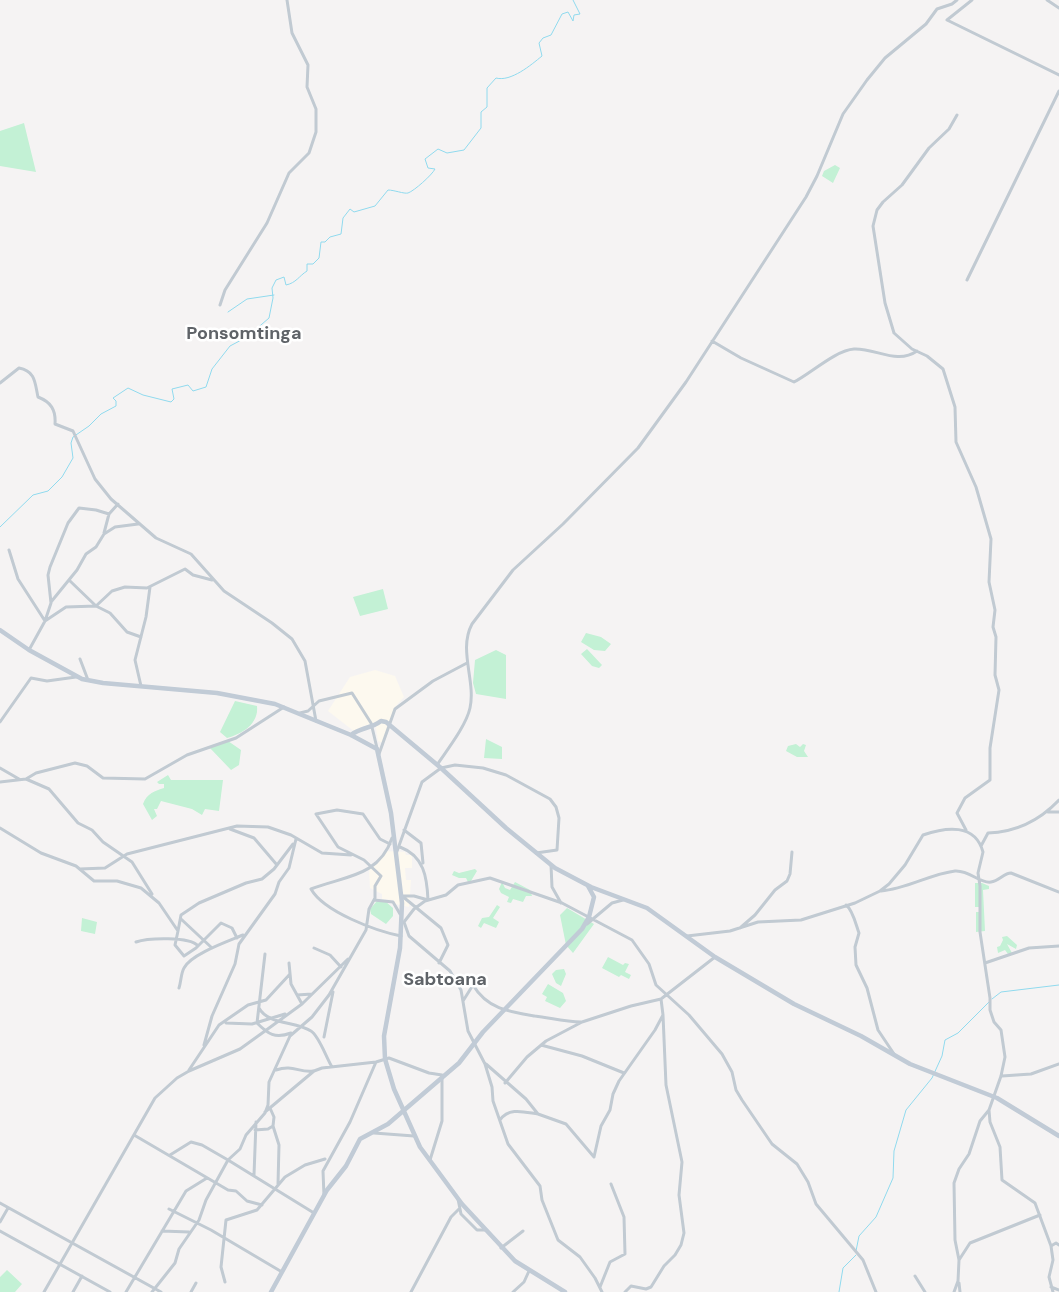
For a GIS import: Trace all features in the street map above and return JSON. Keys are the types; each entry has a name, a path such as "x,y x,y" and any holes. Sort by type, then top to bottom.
{"street":[{"path":"220,305 246,255 267,223 289,173 308,153 316,132 316,109 307,87 308,65 292,33 287,0"},
{"path":"395,857 422,782 439,767 470,709 471,680 468,663 467,634 474,621 513,570 563,524 638,448 712,341 806,197 843,114 867,80 885,58 926,24 937,10 957,0"},
{"path":"972,0 947,20 1059,75"},
{"path":"1047,0 1059,8"},
{"path":"967,280 1059,91"},
{"path":"957,115 949,129 929,148 902,185 883,202 875,216 873,226 876,253 889,320 896,336 937,362 949,383 956,413 956,442 976,487 991,539 990,590 994,606 993,627 996,637 995,675 999,690 990,748 990,780 965,798 957,813 966,830 981,846 983,852 978,870 980,928 991,1015 1001,1030 1005,1048 1002,1076 989,1110 980,1121 969,1154 959,1169 954,1183 955,1240 959,1260 958,1280 960,1292"},
{"path":"712,341 741,358 794,382 812,368 849,350 858,349 902,358 917,351"},
{"path":"0,383 19,368 27,370 35,379 38,397 49,402 53,408 55,424 73,431 97,482 118,504 138,524 164,543 191,554 224,592 272,622 292,639 305,661 315,703 316,721"},
{"path":"29,650 45,621 51,603 86,554 96,547 104,534 109,514 118,504"},
{"path":"51,603 49,571 68,523 79,508 109,514"},
{"path":"104,534 115,527 138,524"},
{"path":"9,550 18,579 45,621"},
{"path":"45,621 66,607 96,606 108,593 122,587 150,587 186,569 193,575 213,580"},
{"path":"69,580 96,606 110,613 129,634 141,637"},
{"path":"141,687 135,663 146,617 150,587"},
{"path":"0,630 29,650 76,677 89,681 141,687 216,692 284,707 351,735 378,752"},
{"path":"80,659 89,681"},
{"path":"378,752 395,709 440,676 468,663"},
{"path":"0,722 31,678 47,681 76,677"},
{"path":"300,714 308,711 315,703 352,693 372,727 391,814 392,838 403,920 396,973 384,1030 386,1059 414,1136 429,1161 501,1248 529,1271 565,1292"},
{"path":"26,779 36,773 75,763 87,766 103,778 145,779 185,756 236,738 284,707"},
{"path":"351,735 361,728 372,727 382,720 551,865 587,885 647,908 715,957 794,1004 916,1067 994,1097 1059,1136"},
{"path":"439,767 455,765 488,769 506,775 550,800 556,807 559,818 557,850 536,853"},
{"path":"0,768 19,779"},
{"path":"0,782 26,779 49,789 81,826 92,830 103,842 125,855 137,868 153,897 178,931"},
{"path":"981,846 988,833 1006,831 1038,820 1059,800"},
{"path":"265,1113 268,1105 269,1084 289,1037 312,1017 333,989 367,925 369,909 374,900 375,886 382,876 373,867 351,855 334,842 316,814 337,810 363,814 380,839 390,844"},
{"path":"1048,812 1059,812"},
{"path":"80,869 105,868 125,855 237,826 265,827 281,831 322,853 351,855"},
{"path":"0,828 41,853 65,861 80,869 94,881 124,883 141,888 153,897"},
{"path":"226,829 254,838 277,865"},
{"path":"404,830 421,843 422,863 428,883 428,900"},
{"path":"880,892 905,865 923,835 939,830 966,830"},
{"path":"392,838 383,856 373,867 361,874 343,877 311,889 318,899 374,930 401,936"},
{"path":"237,938 232,928 221,923 198,946 184,956 175,944 178,938 181,915 200,903 246,883 262,879 277,865 296,839"},
{"path":"204,1045 210,1024 244,935 274,894 289,868 296,839"},
{"path":"400,847 422,863"},
{"path":"737,930 755,915 775,890 787,881 790,874 792,852"},
{"path":"551,865 552,887 562,903"},
{"path":"686,936 737,930 758,922 809,918 880,892 899,889 956,871 970,873 993,882 1009,873 1059,892"},
{"path":"403,920 415,907 446,894 458,885 490,878 562,903 635,943 649,964 656,985 689,1016 722,1054 732,1072 736,1090 742,1100 772,1144 797,1164 808,1182 816,1204 863,1260 876,1292"},
{"path":"587,885 594,897 591,918"},
{"path":"401,896 414,896 428,900"},
{"path":"401,896 444,932 448,945 440,963"},
{"path":"374,900 393,902 413,941 453,975 461,990 465,1019 485,1064 492,1087 493,1101 510,1148 540,1186 542,1200 555,1236 580,1257 602,1292"},
{"path":"271,1292 324,1197 346,1166 360,1139 374,1133 404,1112 458,1062 474,1042 591,918 612,903 627,900"},
{"path":"846,905 851,910 854,924 859,933 855,947 856,965 868,988 878,1030 894,1054"},
{"path":"181,919 213,949"},
{"path":"179,988 183,968 189,962 226,940 244,935"},
{"path":"136,942 178,938 192,941 198,946"},
{"path":"985,963 1028,948 1059,946"},
{"path":"314,948 330,955 341,967"},
{"path":"257,1023 265,954"},
{"path":"44,1292 156,1098 189,1071 240,1049 302,1004 341,967 350,955"},
{"path":"505,1083 540,1045 582,1022 667,996 715,957"},
{"path":"289,963 291,984 302,1004"},
{"path":"225,1023 241,1009 266,1000 290,974"},
{"path":"463,1001 473,985 483,999 504,1011 519,1015 582,1022"},
{"path":"324,1037 333,989"},
{"path":"297,995 312,994"},
{"path":"625,1292 631,1286 646,1289 651,1287 664,1266 674,1255 684,1233 680,1195 682,1162 666,1085 661,998"},
{"path":"259,1008 270,1018 311,1031 317,1036 332,1067"},
{"path":"210,1024 257,1023 288,1013"},
{"path":"500,1120 506,1114 515,1111 538,1114 566,1124 594,1157 601,1126 610,1110 613,1094 663,1015"},
{"path":"257,1023 265,1031 277,1037 296,1031"},
{"path":"189,1071 204,1045 219,1025"},
{"path":"540,1045 582,1056 624,1074"},
{"path":"275,1070 294,1067 308,1072 386,1059 399,1060 414,1068 442,1075"},
{"path":"324,1197 324,1171 350,1122 376,1062"},
{"path":"485,1064 505,1083 526,1098 538,1114"},
{"path":"1002,1076 1031,1074 1059,1064"},
{"path":"153,1290 171,1269 179,1249 196,1224 228,1160 240,1149 256,1121 314,1071"},
{"path":"429,1161 442,1121 442,1075"},
{"path":"226,1282 221,1267 226,1220 253,1212 262,1205 278,1184 279,1145 273,1126 274,1117 268,1105"},
{"path":"989,1110 990,1122 1000,1147 1002,1180 1035,1203 1051,1246 1053,1260 1049,1277 1052,1292"},
{"path":"254,1175 256,1121"},
{"path":"249,1132 268,1129 273,1126"},
{"path":"374,1133 414,1136"},
{"path":"134,1135 216,1183 236,1191 246,1201 262,1205"},
{"path":"170,1155 187,1144 194,1142 254,1175 315,1213"},
{"path":"278,1184 285,1177 305,1165 325,1159"},
{"path":"126,1292 186,1190 207,1178"},
{"path":"600,1286 610,1262 625,1254 624,1217 611,1184"},
{"path":"458,1198 460,1214 477,1230 485,1230"},
{"path":"0,1203 135,1277 153,1290 161,1292"},
{"path":"0,1222 8,1208"},
{"path":"411,1292 451,1217 459,1208"},
{"path":"170,1209 282,1272"},
{"path":"959,1260 970,1243 1040,1215"},
{"path":"0,1231 110,1292"},
{"path":"162,1231 190,1232"},
{"path":"501,1248 523,1231"},
{"path":"1051,1246 1056,1243 1059,1245"},
{"path":"513,1292 524,1282 529,1271"},
{"path":"73,1292 82,1276"},
{"path":"915,1276 924,1292"},
{"path":"954,1292 958,1280"},
{"path":"191,1292 196,1283"},
{"path":"99,1292 101,1287"},
{"path":"1051,1287 1059,1290"}],"shaded area":[{"path":"375,670 395,676 404,697 394,708 383,743 378,741 375,723 363,726 355,732 328,711 350,677"},
{"path":"385,851 405,852 406,855 412,855 412,868 405,868 406,880 411,880 409,907 395,904 393,900 382,899 382,894 370,888 369,869"}],"green space":[{"path":"24,123 36,172 0,166 0,131"},
{"path":"835,165 840,168 833,183 822,176 824,171"},
{"path":"383,589 388,609 360,616 353,597"},
{"path":"586,633 601,637 611,644 605,651 594,650 581,642"},
{"path":"587,649 602,665 599,668 592,666 581,654"},
{"path":"496,650 506,655 506,699 476,694 473,683 475,660"},
{"path":"235,701 257,706 257,712 252,723 244,731 227,738 220,732"},
{"path":"486,739 502,747 502,759 484,758"},
{"path":"228,741 241,750 239,765 231,770 209,747"},
{"path":"796,744 800,747 803,744 806,745 804,751 808,757 797,757 786,751 788,746"},
{"path":"168,775 171,780 223,780 219,811 205,809 202,815 192,809 161,801 157,809 154,809 157,816 152,820 143,804 154,791 164,788 164,784 157,782"},
{"path":"475,869 477,871 471,881 468,882 466,878 452,875 454,871 459,873"},
{"path":"502,882 505,888 510,890 515,882 530,890 532,896 526,896 523,902 513,899 511,903 507,902 509,897 501,893 499,889"},
{"path":"975,883 989,886 989,889 983,890 985,931 976,932 976,912 980,912 979,907 975,907"},
{"path":"377,901 385,901 393,908 393,916 386,924 371,914 370,909"},
{"path":"497,905 500,907 493,918 499,922 496,928 484,923 481,928 478,926 482,918 489,917"},
{"path":"567,908 594,924 573,953 566,945 560,915"},
{"path":"82,918 97,922 95,934 81,931"},
{"path":"1007,936 1017,945 1016,949 1007,944 1012,953 1008,954 1005,950 998,953 997,947 1000,946 1003,940 1002,937"},
{"path":"608,957 623,965 625,963 629,964 625,972 631,975 629,979 621,975 619,977 602,968"},
{"path":"564,969 566,974 561,986 556,983 552,974 556,970"},
{"path":"548,984 563,993 566,1001 560,1008 545,1001 547,997 542,994"},
{"path":"7,1270 22,1284 15,1292 0,1292 0,1277"}],"waterway":[{"path":"0,527 33,495 48,491 62,477 73,458 71,443 73,437 89,426 101,414 116,406 116,401 113,398 128,388 143,395 171,402 174,399 172,389 188,385 193,391 206,387 212,369 230,346 247,337 269,318 273,298 272,288 276,280 284,277 286,285 295,281 307,271 307,264 313,264 319,258 321,242 341,234 343,218 350,209 354,212 375,206 388,190 408,193 414,189 427,179 435,169 428,168 425,159 438,149 447,153 464,150 481,128 481,112 487,107 487,88 496,78 508,78 527,68 542,56 539,43 543,38 551,35 562,14 568,12 573,21 574,15 580,14 573,0"},
{"path":"228,312 247,299 274,295"},
{"path":"992,999 1001,992 1059,985"},
{"path":"856,1251 859,1236 876,1217 893,1178 894,1151 906,1110 932,1078 942,1056 945,1040 958,1033 989,1002"},
{"path":"839,1292 843,1268 856,1255"}],"district":[{"name":"Ponsomtinga","path":"244,334"},
{"name":"Sabtoana","path":"445,980"}]}
